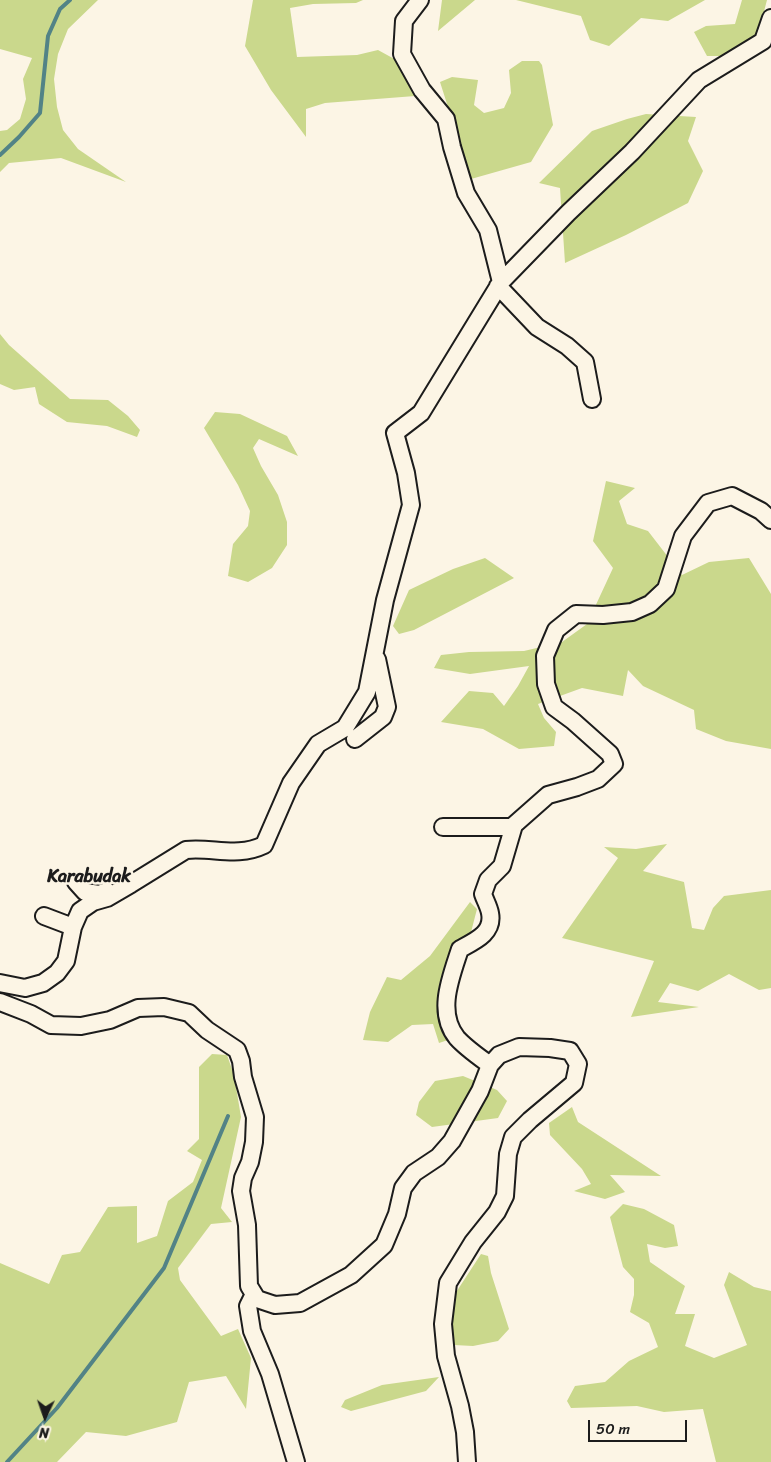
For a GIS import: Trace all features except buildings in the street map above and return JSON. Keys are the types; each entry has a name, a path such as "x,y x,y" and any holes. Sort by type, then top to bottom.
{"street":[{"path":"420,0 404,21 402,54 422,90 446,119 452,147 466,193 488,230 499,284 537,327 567,346 585,362 592,399"},
{"path":"0,983 25,988 43,983 57,973 66,961 72,927 80,911 93,902 107,898 186,850 238,852 253,850 264,845 291,783 318,744 345,728 367,692 385,600 411,505 406,473 395,433 421,413 499,284 568,213 632,152 699,80 764,40 770,23"},
{"path":"490,1065 457,1038 447,1022 447,991 460,949 479,939 490,928 491,913 483,894 488,880 502,866 513,826 548,795 598,779 614,764 610,754 554,707 546,684 545,656 556,630 576,614 603,615 632,612 650,604 666,589 683,536 708,503 732,496 761,511 771,520"},
{"path":"356,739 384,717 388,707 375,652"},
{"path":"443,827 513,826"},
{"path":"76,882 85,892 99,894 131,884"},
{"path":"44,916 72,927"},
{"path":"0,1002 31,1014 51,1025 81,1026 110,1020 138,1008 164,1007 189,1013 207,1030 237,1050 241,1061 243,1077 256,1117 250,1162 243,1178 241,1192 247,1225 249,1286 257,1299 275,1305 300,1303 351,1275 384,1245 397,1214 403,1188 414,1173 438,1157 452,1140 480,1091 490,1065 499,1055 519,1047 570,1051 578,1064 574,1083 513,1137 508,1154 505,1196 497,1212 473,1242 448,1283 443,1324 446,1356 460,1406 465,1432 467,1462"},
{"path":"254,1294 248,1306 252,1331 270,1374 296,1462"}],"green space":[{"path":"0,0 98,0 68,29 58,54 54,79 57,107 63,130 78,149 126,182 61,158 9,163 0,172 0,131 7,130 20,119 26,99 23,79 32,58 0,49"},
{"path":"253,0 363,0 356,3 313,4 290,8 297,57 357,55 378,50 398,61 415,96 325,103 306,109 306,137 271,90 245,46"},
{"path":"442,0 475,0 438,31"},
{"path":"516,0 705,0 668,21 641,18 609,46 590,40 581,16"},
{"path":"742,0 767,0 757,38 723,56 707,56 694,32 706,26 735,24"},
{"path":"522,61 539,61 542,65 553,125 531,162 471,179 440,82 452,77 478,80 474,105 484,113 504,108 511,93 509,70"},
{"path":"646,114 696,117 688,141 703,171 688,203 626,235 565,263 560,188 539,183 592,131"},
{"path":"0,334 9,345 70,399 108,400 128,416 140,430 137,437 107,426 67,422 39,404 35,387 14,390 0,384"},
{"path":"215,412 240,414 287,436 298,456 259,439 253,448 278,495 287,522 287,545 272,568 248,582 228,576 233,544 248,526 250,511 238,485 204,428"},
{"path":"606,481 635,488 619,501 627,524 648,531 682,575 709,562 749,558 771,594 771,749 726,741 696,729 694,710 643,686 628,670 623,696 582,688 538,704 544,718 556,732 554,746 519,749 483,729 441,722 469,691 493,693 504,706 529,666 470,674 434,668 441,655 469,652 524,651 562,642 587,624 613,568 593,541"},
{"path":"485,558 514,578 414,630 399,634 393,626 409,590 453,569"},
{"path":"667,844 643,871 684,882 692,928 704,930 713,908 724,896 771,890 771,988 759,990 729,974 698,991 670,983 658,1002 699,1007 631,1017 654,961 562,938 618,858 604,847 636,849"},
{"path":"470,902 477,909 470,936 453,946 451,1039 439,1043 433,1024 412,1025 388,1042 363,1040 370,1012 387,977 401,980 430,956"},
{"path":"212,1054 227,1055 234,1075 241,1117 221,1208 232,1222 211,1224 178,1268 180,1280 221,1336 238,1329 251,1358 246,1409 226,1376 189,1382 177,1422 126,1436 86,1432 57,1462 0,1462 0,1263 49,1284 62,1255 80,1252 108,1207 137,1206 137,1243 157,1236 168,1201 193,1182 202,1160 187,1151 199,1139 199,1067"},
{"path":"463,1076 497,1090 507,1101 498,1118 432,1127 416,1115 419,1102 435,1081"},
{"path":"572,1107 578,1122 661,1176 610,1175 625,1192 605,1199 574,1191 591,1184 582,1169 550,1135 549,1123"},
{"path":"623,1204 644,1209 674,1225 678,1246 665,1248 647,1244 650,1262 685,1286 675,1314 695,1314 685,1346 714,1358 747,1345 724,1285 729,1272 754,1287 771,1291 771,1462 716,1462 703,1409 664,1412 637,1406 571,1408 567,1401 575,1386 605,1382 629,1361 658,1347 649,1323 630,1312 634,1295 634,1279 623,1267 610,1217"},
{"path":"481,1254 488,1256 491,1273 509,1329 498,1341 473,1346 454,1345 449,1336 451,1300"},
{"path":"439,1377 426,1391 351,1411 341,1407 345,1400 382,1385"}],"waterway":[{"path":"0,155 40,113 48,36 60,9 70,0"},
{"path":"7,1462 57,1408 164,1268 228,1116"}],"district":[{"name":"Karabudak","path":"89,877"}]}
